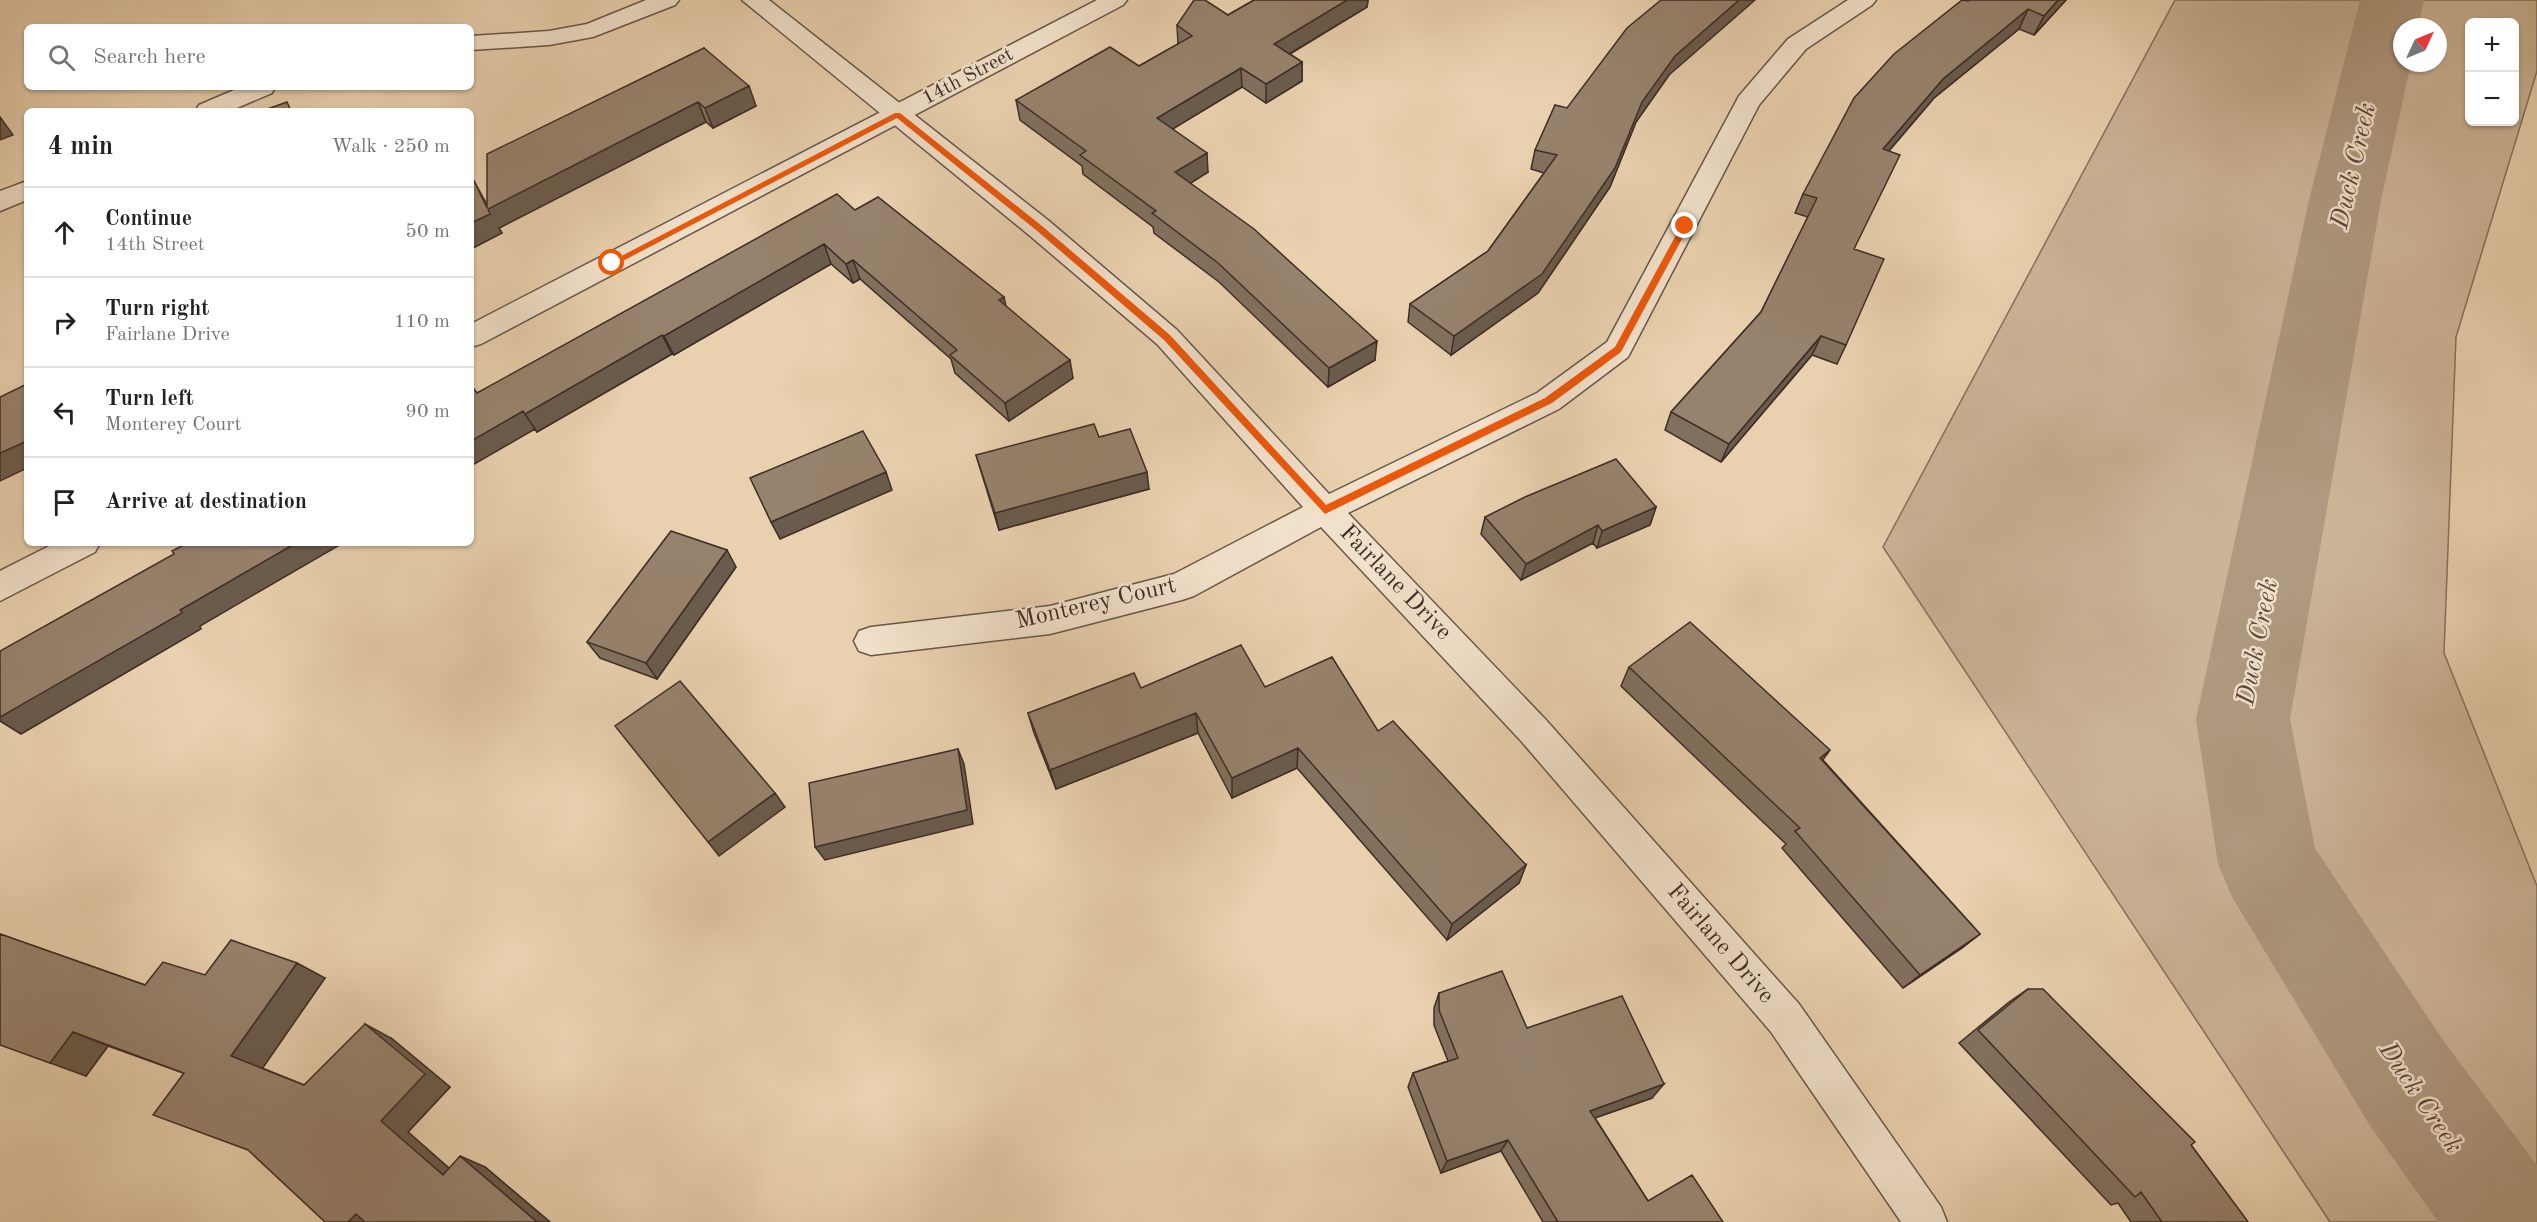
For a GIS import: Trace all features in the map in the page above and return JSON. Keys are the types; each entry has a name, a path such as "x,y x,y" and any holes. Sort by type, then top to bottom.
{"street":[{"path":"474,43 549,38 593,30 667,0"},
{"name":"Fairlane Drive","path":"754,0 1039,228 1167,337 1325,510 1534,730 1785,1018 1926,1222"},
{"name":"14th Street","path":"474,335 1115,0"},
{"name":"Monterey Court","path":"871,641 1050,620 1182,586 1325,510 1548,401 1618,350 1748,102 1797,44 1864,0"},
{"path":"215,108 256,90"},
{"path":"0,201 24,191"},
{"path":"0,587 78,546"}],"shaded area":[{"path":"2175,0 2537,0 2537,71 2456,337 2444,653 2537,886 2537,1222 2330,1222 1883,547"}],"building":[{"path":"1194,0 1205,0 1228,15 1254,0 1347,0 1274,44 1302,62 1266,84 1241,68 1157,118 1207,153 1175,172 1254,229 1377,341 1329,368 1218,263 1152,213 1156,211 1080,155 1086,151 1016,100 1110,47 1139,66 1192,36 1177,25"},
{"path":"1661,0 1739,0 1675,56 1642,102 1615,168 1542,274 1454,336 1410,304 1488,251 1557,155 1535,150 1555,105 1567,108 1627,28"},
{"path":"1962,0 2058,0 2044,16 2028,9 1943,79 1883,149 1900,155 1854,249 1884,259 1846,345 1821,336 1729,444 1671,412 1761,312 1817,198 1803,194 1854,98 1894,54"},
{"path":"704,48 749,86 705,108 698,102 488,209 490,214 474,222 474,181 487,208 487,154"},
{"path":"287,102 290,108 270,108"},
{"path":"837,194 855,210 878,197 1004,297 999,300 1070,360 1005,403 950,355 957,350 853,260 846,264 824,244 525,414 523,411 474,439 474,389 477,393"},
{"path":"24,385 24,442 0,453 0,397"},
{"path":"1094,424 1099,437 1130,429 1147,472 995,513 976,455"},
{"path":"863,431 886,472 771,522 750,478"},
{"path":"1616,459 1656,507 1602,531 1598,525 1526,564 1485,517 1525,497"},
{"path":"671,531 727,550 646,663 587,642"},
{"path":"181,546 291,546 180,610 182,613 0,717 0,651 174,554 172,551"},
{"path":"1690,622 1830,750 1820,758 1980,934 1920,975 1795,831 1800,828 1629,667"},
{"path":"1241,645 1265,687 1332,657 1378,731 1393,721 1526,865 1452,924 1298,748 1232,778 1196,713 1050,770 1028,713 1134,673 1141,688"},
{"path":"680,681 775,793 708,842 615,726"},
{"path":"958,749 967,810 815,847 809,783"},
{"path":"0,934 145,985 163,962 205,975 231,940 297,963 231,1056 304,1085 365,1024 425,1074 381,1121 443,1175 460,1156 537,1222 365,1222 356,1214 348,1222 325,1222 248,1150 153,1115 184,1073 73,1032 50,1063 0,1045"},
{"path":"1502,971 1527,1028 1622,996 1664,1084 1590,1111 1648,1201 1692,1175 1723,1222 1558,1222 1508,1140 1447,1161 1413,1073 1458,1058 1439,1010 1439,993"},
{"path":"2028,989 2043,989 2195,1142 2191,1145 2248,1222 2162,1222 2141,1192 2135,1197 1978,1030"}],"waterway":[{"name":"Duck Creek","path":"2392,0 2345,200 2243,719 2268,864 2408,1085 2508,1222"}],"route":[{"path":"612,263 897,114 1039,228 1167,337 1325,510 1548,401 1618,350 1685,226"}]}
